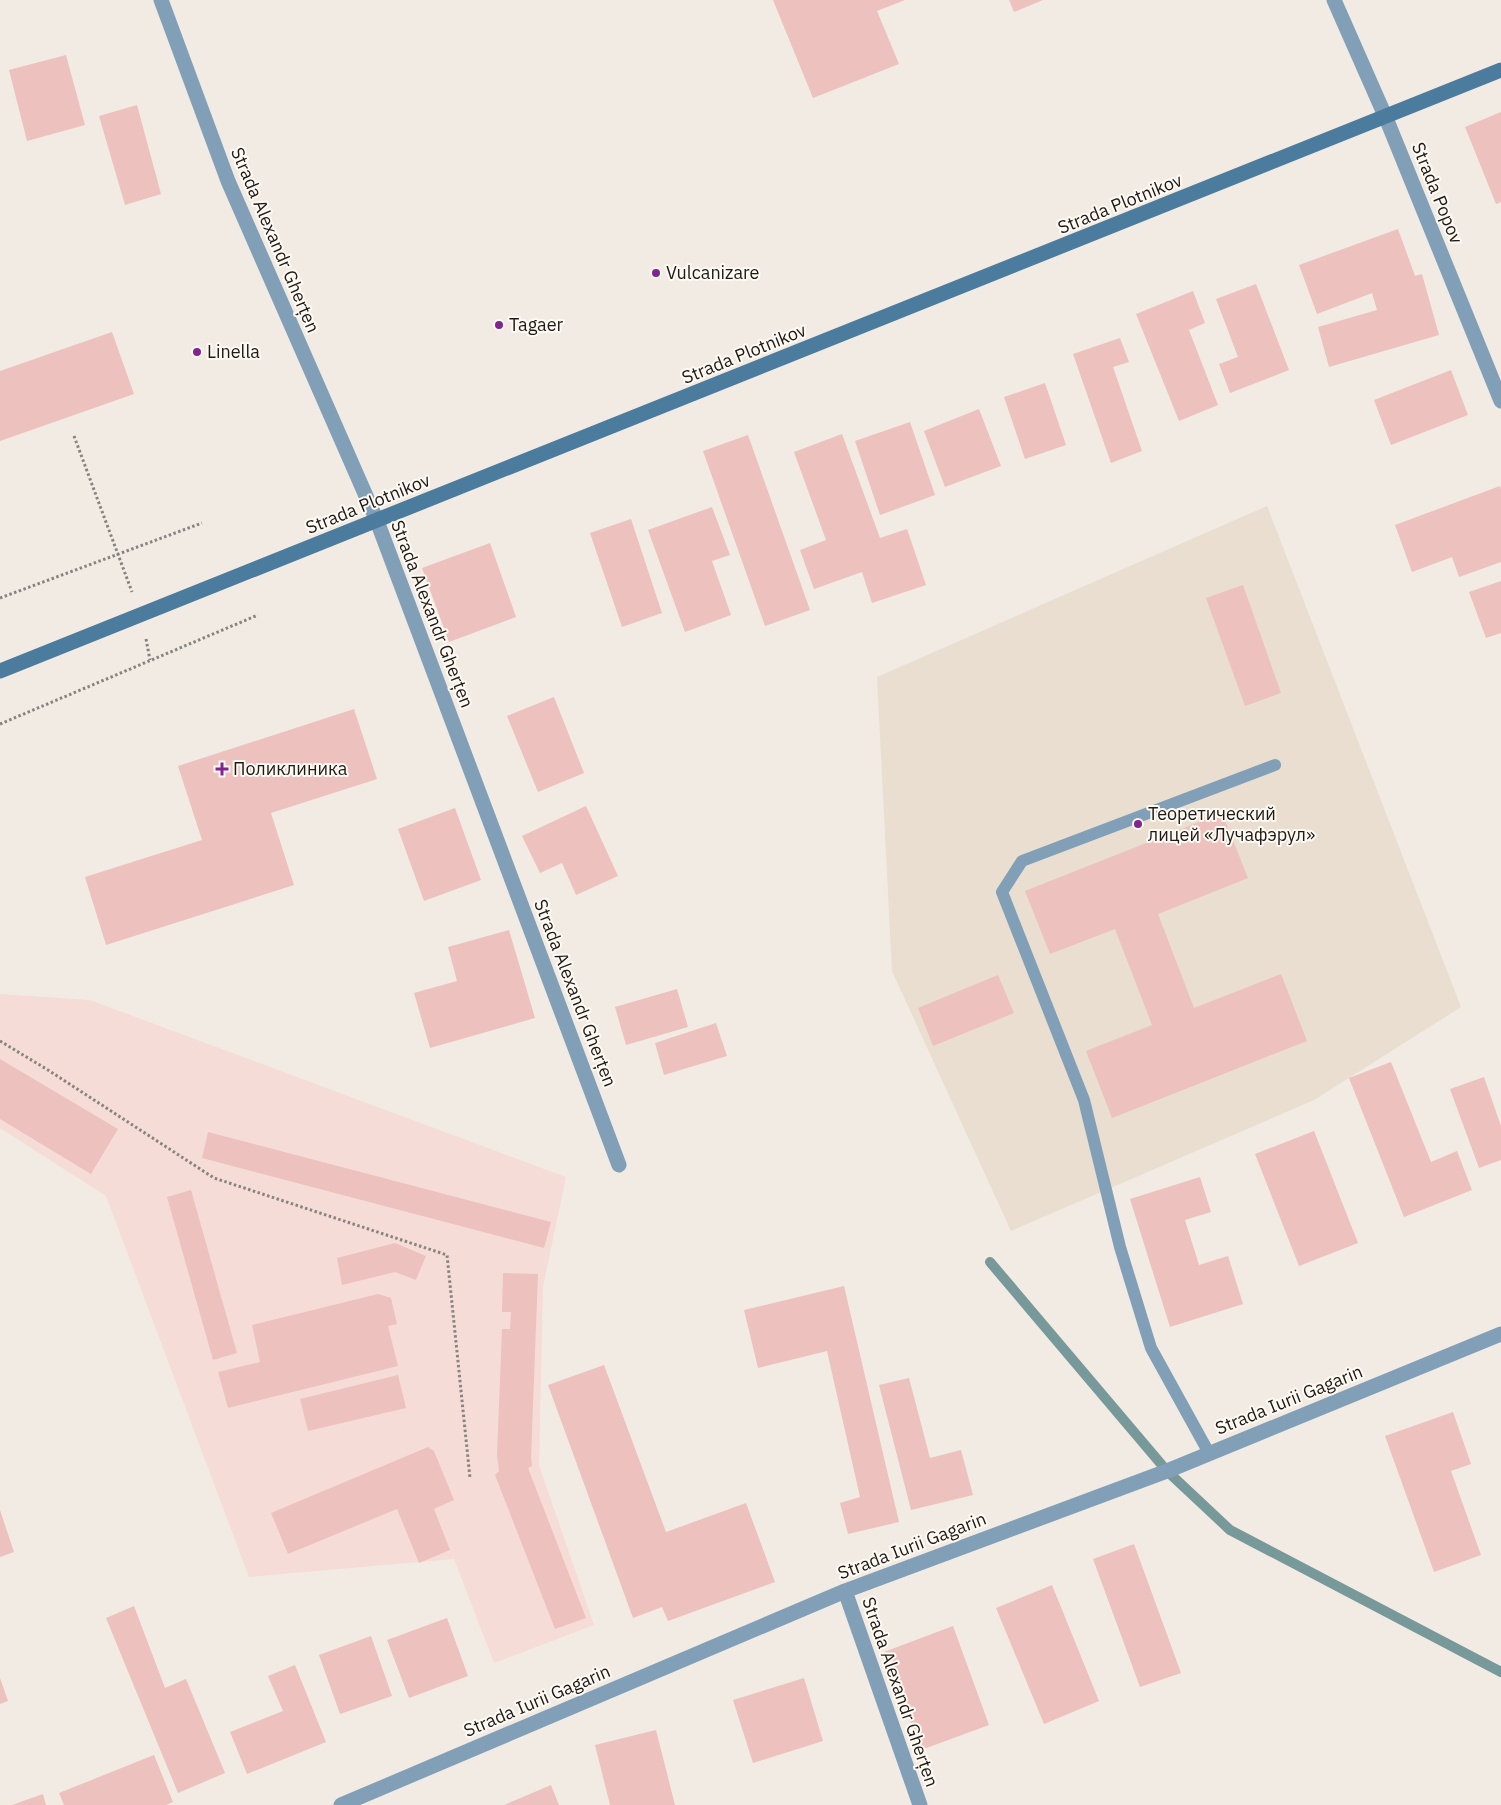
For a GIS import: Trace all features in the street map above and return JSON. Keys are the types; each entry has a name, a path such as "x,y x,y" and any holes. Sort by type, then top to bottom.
{"main road":[{"name":"Strada Plotnikov","path":"0,671 1386,118 1501,70"}],"street":[{"name":"Strada Alexandr Gherțen","path":"161,0 228,181 377,521 619,1165"},
{"name":"Strada Popov","path":"1334,0 1386,118 1501,401"},
{"name":"Strada Iurii Gagarin","path":"341,1805 845,1591 1167,1471 1501,1334"},
{"name":"Strada Alexandr Gherțen","path":"845,1591 920,1805"}],"lane":[{"path":"1209,1453 1151,1348 1120,1247 1084,1100 1002,892 1022,861 1275,765"}],"path":[{"path":"74,436 140,615 150,660"},
{"path":"0,598 202,523"},
{"path":"0,724 258,615"},
{"path":"0,1042 48,1070 214,1178 447,1254 470,1478"}],"shaded area":[{"name":"Теоретический лицей «Лучафэрул»","path":"1267,506 1461,1007 1314,1100 1011,1231 892,971 877,677"},
{"path":"0,994 90,1000 566,1177 543,1287 539,1465 594,1625 494,1663 454,1559 249,1577 106,1196 0,1128"}],"building":[{"path":"773,0 905,0 877,11 899,64 813,98"},
{"path":"1009,0 1043,0 1014,12"},
{"path":"66,55 85,125 27,141 9,70"},
{"path":"137,105 161,194 125,205 99,116"},
{"path":"1501,112 1501,202 1496,204 1465,127"},
{"path":"1398,229 1415,276 1422,274 1439,335 1329,367 1318,327 1377,310 1372,293 1317,314 1299,265"},
{"path":"1256,284 1289,370 1230,393 1219,364 1238,357 1216,299"},
{"path":"1193,291 1205,323 1189,330 1218,405 1179,421 1136,314"},
{"path":"112,332 134,394 0,441 0,371"},
{"path":"1120,338 1129,362 1113,367 1142,451 1111,463 1073,354"},
{"path":"1451,370 1468,415 1391,445 1374,400"},
{"path":"1045,383 1066,445 1025,459 1004,397"},
{"path":"979,409 1001,466 945,487 924,431"},
{"path":"910,422 935,495 880,515 855,441"},
{"path":"842,434 880,538 907,529 926,585 872,603 862,572 814,589 800,550 826,540 794,452"},
{"path":"748,435 810,610 765,626 703,451"},
{"path":"1500,486 1501,562 1459,577 1452,557 1412,572 1395,525"},
{"path":"712,507 730,555 712,561 731,615 685,632 648,530"},
{"path":"631,519 662,613 622,627 590,533"},
{"path":"490,543 516,617 449,642 422,568"},
{"path":"1501,581 1501,633 1486,638 1469,592"},
{"path":"1243,585 1281,693 1245,706 1206,598"},
{"path":"554,697 584,773 538,792 507,716"},
{"path":"354,709 377,779 271,813 294,885 106,945 85,877 202,840 178,766"},
{"path":"586,806 618,876 576,895 562,863 540,873 522,836"},
{"path":"455,808 481,880 424,901 398,829"},
{"path":"1222,813 1248,878 1158,914 1194,1008 1281,974 1307,1041 1112,1118 1086,1051 1152,1025 1115,929 1050,954 1025,891"},
{"path":"509,930 535,1018 430,1048 414,993 457,981 448,947"},
{"path":"998,975 1014,1013 933,1046 918,1008"},
{"path":"677,989 688,1027 626,1045 615,1007"},
{"path":"716,1023 727,1056 664,1075 655,1043"},
{"path":"0,1059 118,1129 91,1174 0,1119"},
{"path":"1391,1062 1431,1162 1457,1151 1472,1190 1404,1217 1349,1078"},
{"path":"1484,1077 1501,1126 1501,1160 1479,1168 1450,1089"},
{"path":"1314,1131 1358,1243 1299,1266 1255,1154"},
{"path":"208,1132 551,1222 544,1248 202,1158"},
{"path":"1200,1177 1211,1212 1185,1220 1199,1265 1228,1256 1243,1304 1170,1327 1130,1199"},
{"path":"191,1190 237,1353 213,1360 167,1197"},
{"path":"395,1243 426,1256 416,1280 395,1272 342,1285 337,1258"},
{"path":"503,1273 538,1274 532,1466 528,1468 586,1618 555,1629 495,1475 499,1471 497,1455 502,1329 510,1329 511,1312 502,1312"},
{"path":"844,1286 899,1522 848,1534 840,1503 860,1497 827,1351 758,1368 744,1310"},
{"path":"378,1294 391,1298 397,1324 388,1326 398,1366 228,1408 218,1372 260,1362 252,1325"},
{"path":"604,1365 666,1532 746,1503 775,1582 668,1621 662,1607 633,1618 548,1385"},
{"path":"398,1375 406,1408 308,1431 300,1399"},
{"path":"909,1378 930,1458 961,1450 973,1495 911,1510 879,1385"},
{"path":"1453,1412 1471,1464 1451,1471 1481,1555 1434,1572 1385,1436"},
{"path":"428,1447 434,1451 454,1500 434,1509 450,1550 419,1563 397,1509 288,1554 271,1513"},
{"path":"0,1510 14,1552 0,1557"},
{"path":"1134,1544 1181,1673 1140,1687 1093,1559"},
{"path":"1052,1585 1099,1701 1044,1724 996,1608"},
{"path":"134,1606 165,1688 186,1679 225,1773 178,1793 106,1618"},
{"path":"447,1618 468,1676 409,1698 387,1640"},
{"path":"953,1626 989,1725 921,1750 884,1652"},
{"path":"371,1636 392,1696 340,1714 319,1655"},
{"path":"295,1665 326,1742 247,1774 230,1732 283,1711 268,1676"},
{"path":"0,1678 8,1701 0,1704"},
{"path":"804,1678 823,1741 753,1763 733,1700"},
{"path":"656,1730 675,1805 610,1805 595,1745"},
{"path":"154,1755 173,1802 166,1805 64,1805 59,1793"},
{"path":"551,1785 559,1805 504,1805"},
{"path":"43,1794 46,1805 12,1805"}],"waterway":[{"path":"990,1262 1167,1471 1230,1530 1501,1672"}],"place":[{"name":"Vulcanizare","path":"656,273"},
{"name":"Tagaer","path":"499,325"},
{"name":"Linella","path":"197,352"},
{"name":"Поликлиника","path":"222,769"},
{"name":"Теоретический лицей «Лучафэрул»","path":"1138,824"}]}
